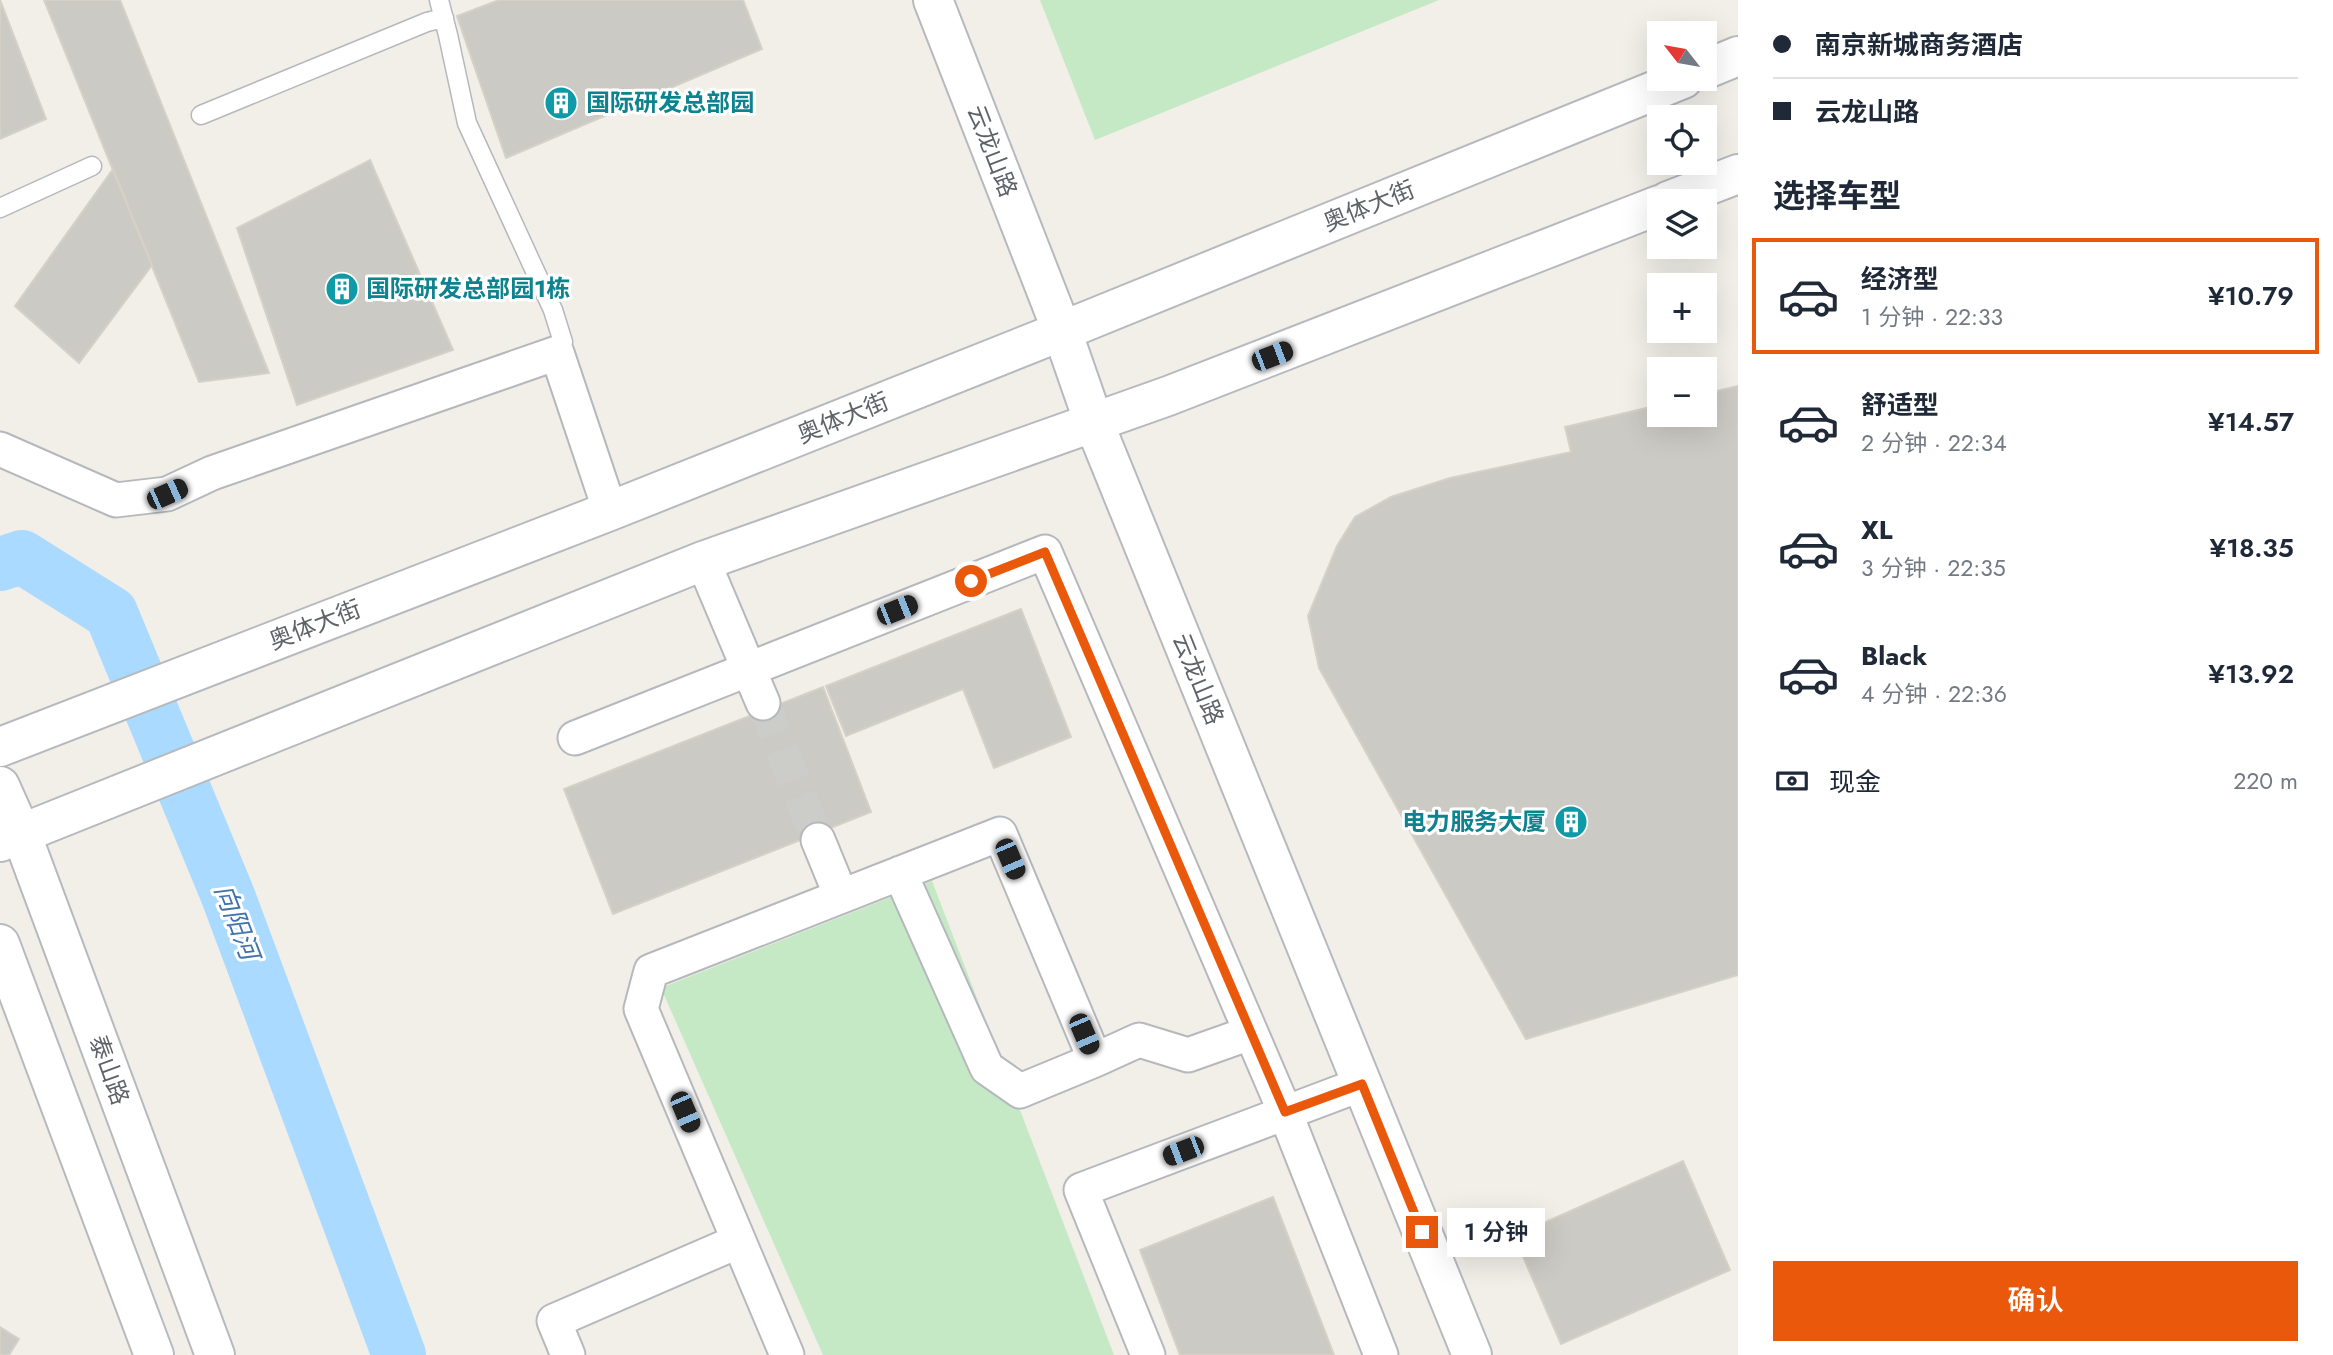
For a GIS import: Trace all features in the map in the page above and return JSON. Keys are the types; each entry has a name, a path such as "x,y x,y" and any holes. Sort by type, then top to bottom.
{"main road":[{"name":"云龙山路","path":"933,0 1062,331 1094,423 1472,1355"},
{"path":"1717,65 1738,56"},
{"name":"奥体大街","path":"0,747 610,511 1653,91"},
{"path":"1699,189 1738,174"},
{"path":"11,837 703,561 1168,396 1647,210"},
{"name":"泰山路","path":"0,786 11,837 215,1355"},
{"path":"0,944 154,1355"}],"street":[{"path":"0,449 116,500 167,494 212,473 556,354 610,511"},
{"path":"575,738 1045,552 1285,1112 1381,1355"},
{"path":"703,561 763,703"},
{"path":"787,1355 641,1009 650,971 1000,834 1095,1059"},
{"path":"818,840 841,896"},
{"path":"900,873 987,1068 1020,1091 1139,1040 1188,1055 1250,1033"},
{"path":"1148,1355 1081,1190 1362,1084"},
{"path":"568,1355 554,1321 739,1241"}],"lane":[{"path":"439,0 467,123 553,310 563,342"},
{"path":"201,116 427,22 444,18"},
{"path":"0,208 92,166"}],"green space":[{"path":"1040,0 1439,0 1095,140"},
{"path":"932,881 1114,1355 823,1355 661,988"}],"building":[{"path":"0,0 46,119 0,139"},
{"path":"44,0 120,0 269,373 199,382"},
{"name":"国际研发总部园","path":"499,0 743,0 762,49 506,158 457,16"},
{"name":"国际研发总部园1栋","path":"370,160 453,350 297,405 237,228"},
{"path":"113,169 152,265 79,363 15,306"},
{"name":"电力服务大厦","path":"1738,386 1738,975 1526,1039 1319,668 1308,616 1337,546 1355,517 1391,497 1450,478 1571,452 1565,427 1647,408 1647,427 1717,427 1717,391"},
{"path":"1021,609 1071,737 994,768 963,689 846,736 826,686"},
{"path":"823,687 871,812 613,914 564,789"},
{"path":"1683,1161 1730,1270 1561,1344 1514,1236"},
{"path":"1273,1197 1334,1355 1180,1355 1140,1250"},
{"path":"0,1327 19,1339 9,1355 0,1355"}],"waterway":[{"name":"向阳河","path":"0,564 22,557 111,613 228,896 399,1355"}],"tunnel":[{"path":"763,703 818,840"}],"place":[{"name":"国际研发总部园","path":"561,103"},
{"name":"国际研发总部园1栋","path":"342,289"},
{"name":"电力服务大厦","path":"1571,822"}],"route":[{"path":"971,581 1045,552 1285,1112 1362,1084 1422,1232"}]}
